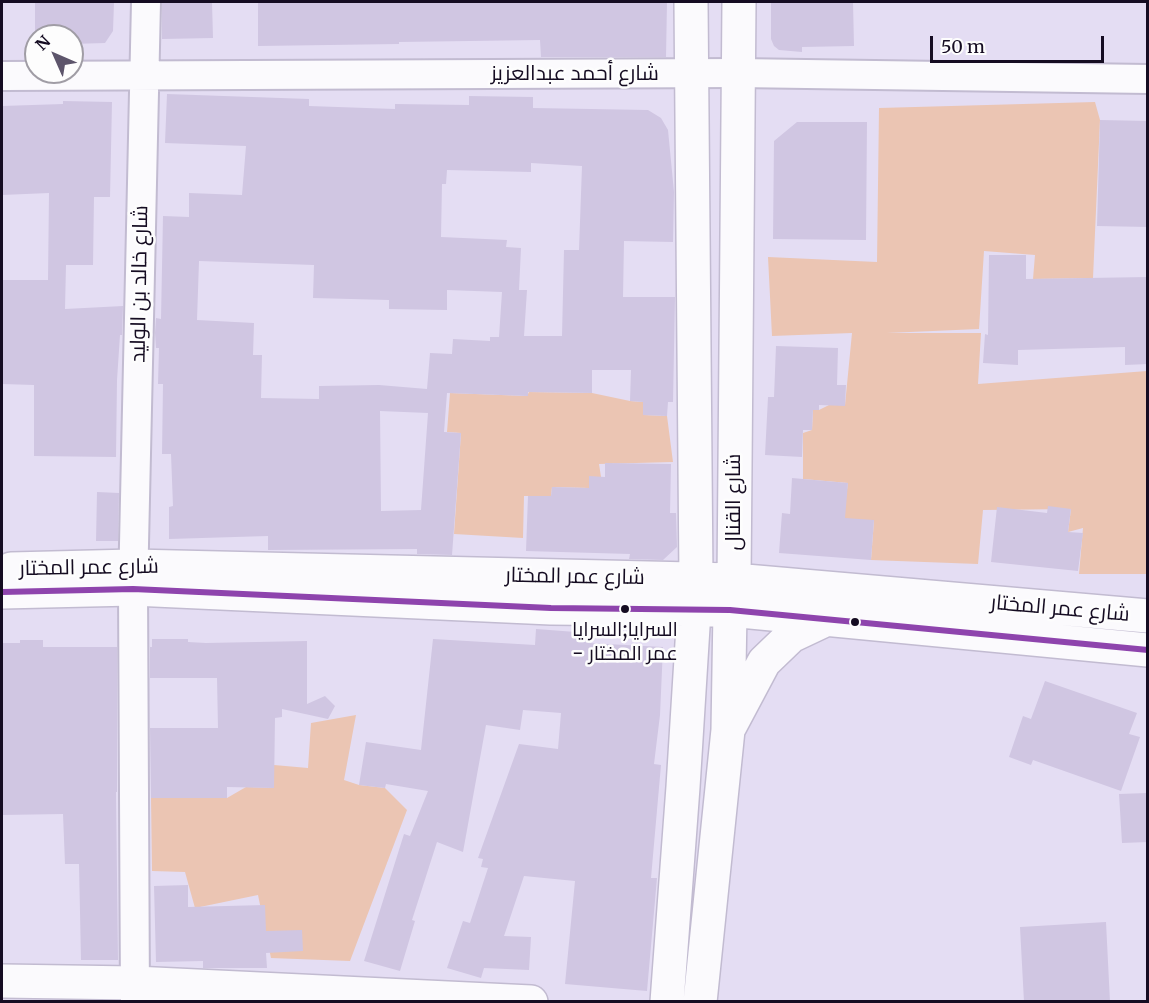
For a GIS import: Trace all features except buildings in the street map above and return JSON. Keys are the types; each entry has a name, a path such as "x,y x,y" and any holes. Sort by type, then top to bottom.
{"main road":[{"name":"شارع القنال","path":"666,1002 695,594 692,2"},
{"name":"شارع القنال","path":"700,1002 728,730 732,595 739,2"},
{"name":"شارع عمر المختار","path":"2,569 133,578 732,595 1148,616"},
{"name":"شارع عمر المختار","path":"2,592 133,578"},
{"name":"شارع عمر المختار","path":"732,595 827,619 1148,650"},
{"path":"728,730 764,662 791,636 827,619"},
{"path":"2,981 134,992 531,1002"}],"street":[{"name":"شارع خالد بن الوليد","path":"134,992 133,578 146,2"},
{"name":"شارع أحمد عبدالعزيز","path":"2,76 738,73 1148,79"}],"shaded area":[{"path":"1095,102 1100,120 1093,278 1033,279 1035,255 984,251 979,329 887,333 981,333 978,384 1147,371 1147,574 1079,574 1083,528 1068,532 1071,509 983,510 978,564 871,560 874,520 842,520 848,483 803,479 803,433 812,430 813,410 829,405 845,405 852,333 772,336 768,257 877,262 879,108"},
{"path":"529,392 592,393 643,402 644,415 667,416 673,462 599,464 601,477 589,477 589,488 552,487 551,496 524,496 523,538 454,534 461,433 447,432 450,393 527,396"},
{"path":"356,715 344,780 359,785 385,788 407,810 350,961 271,958 258,895 195,908 185,872 152,871 151,798 227,798 246,787 274,788 274,765 308,768 311,723"}],"transit line":[{"path":"2,592 133,589 551,608 730,610 1148,650"}],"place":[{"name":"السرايا;السرايا - عمر المختار","path":"625,609"}]}
